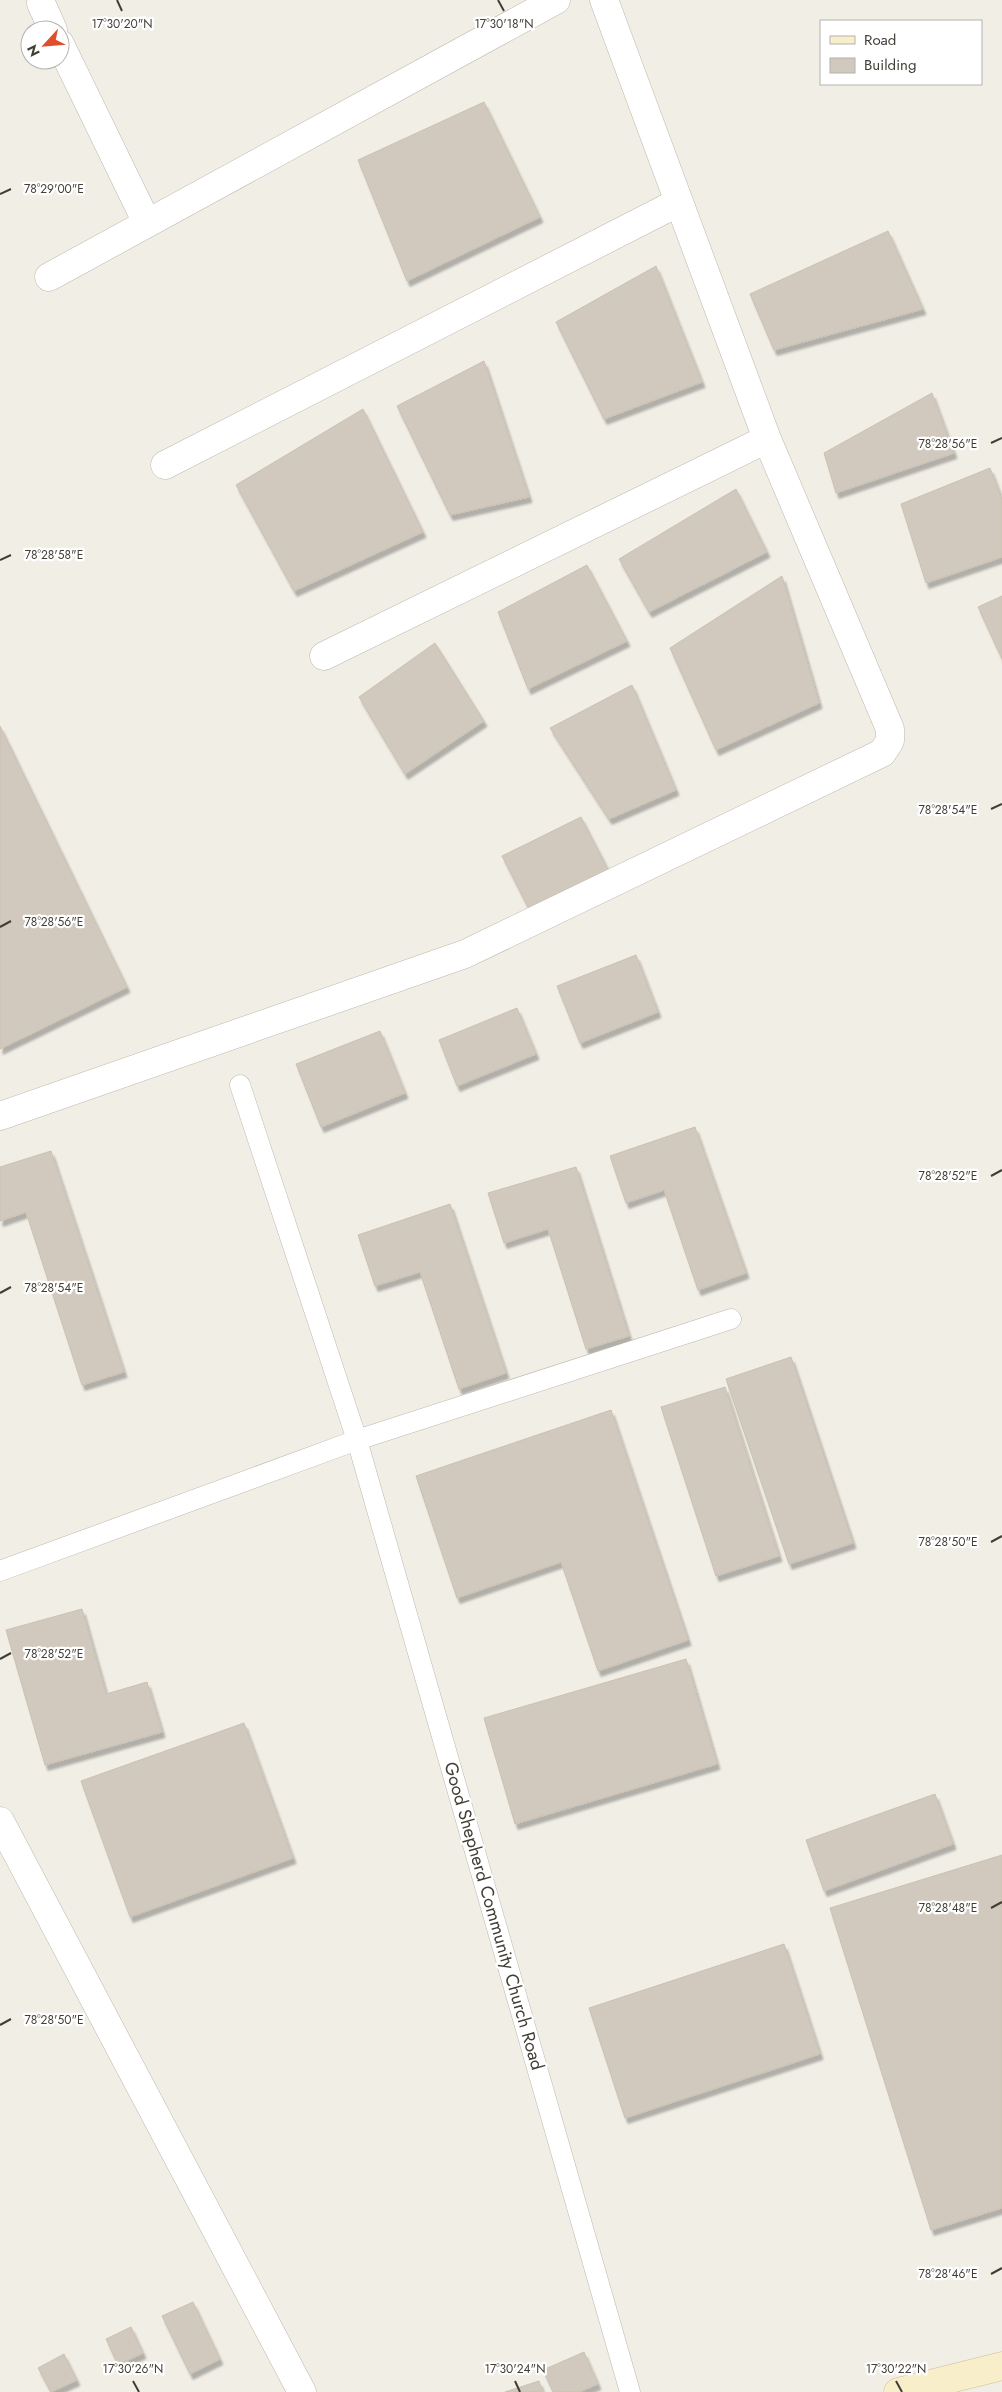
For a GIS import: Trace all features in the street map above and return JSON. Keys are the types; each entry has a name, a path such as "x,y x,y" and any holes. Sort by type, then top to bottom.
{"main road":[{"path":"898,2392 1002,2366"}],"street":[{"path":"49,277 556,0"},
{"path":"0,1116 465,954 882,753 890,741 890,729 767,439 604,0"},
{"path":"40,4 48,20"},
{"path":"70,65 147,223"},
{"path":"166,465 679,202"},
{"path":"324,656 767,439"},
{"path":"0,1821 302,2392"}],"lane":[{"name":"Good Shepherd Community Church Road","path":"240,1085 358,1440 630,2392"},
{"path":"0,1570 358,1440 731,1319"}],"building":[{"path":"484,102 540,217 407,281 358,160"},
{"path":"888,231 923,309 774,350 750,294"},
{"path":"656,266 702,382 604,419 556,322"},
{"path":"484,361 529,497 450,515 397,406"},
{"path":"932,393 954,453 836,493 824,453"},
{"path":"363,409 423,532 294,591 236,485"},
{"path":"990,468 1002,499 1002,557 926,583 901,504"},
{"path":"736,489 767,552 649,612 619,559"},
{"path":"587,565 627,641 528,689 498,612"},
{"path":"782,576 819,703 716,750 670,648"},
{"path":"1002,596 1002,659 978,607"},
{"path":"435,643 484,721 405,774 359,697"},
{"path":"632,685 676,790 609,819 550,728"},
{"path":"0,726 127,987 0,1049"},
{"path":"581,817 611,875 532,915 502,856"},
{"path":"636,955 658,1012 580,1043 557,986"},
{"path":"517,1008 536,1054 457,1086 439,1040"},
{"path":"380,1031 405,1093 321,1127 296,1064"},
{"path":"695,1127 746,1273 698,1290 664,1190 626,1203 610,1156"},
{"path":"51,1151 124,1372 82,1385 26,1212 0,1221 0,1167"},
{"path":"576,1167 629,1336 586,1349 548,1229 504,1243 488,1193"},
{"path":"450,1204 506,1373 459,1389 420,1272 375,1286 358,1235"},
{"path":"791,1357 853,1543 789,1564 726,1379"},
{"path":"725,1387 779,1556 716,1576 661,1407"},
{"path":"611,1410 688,1640 598,1671 561,1562 457,1598 416,1476"},
{"path":"82,1609 106,1694 147,1682 162,1732 45,1765 6,1630"},
{"path":"686,1659 717,1764 515,1824 484,1718"},
{"path":"244,1723 293,1858 130,1917 81,1781"},
{"path":"935,1794 953,1844 824,1891 806,1840"},
{"path":"1002,1855 1002,2208 931,2230 830,1908"},
{"path":"784,1944 820,2054 625,2118 589,2008"},
{"path":"193,2302 220,2359 190,2374 162,2316"},
{"path":"131,2327 143,2353 118,2365 106,2339"},
{"path":"584,2352 598,2384 579,2392 553,2392 543,2370"},
{"path":"64,2354 77,2380 51,2392 38,2368"},
{"path":"539,2381 543,2392 505,2392"}]}
